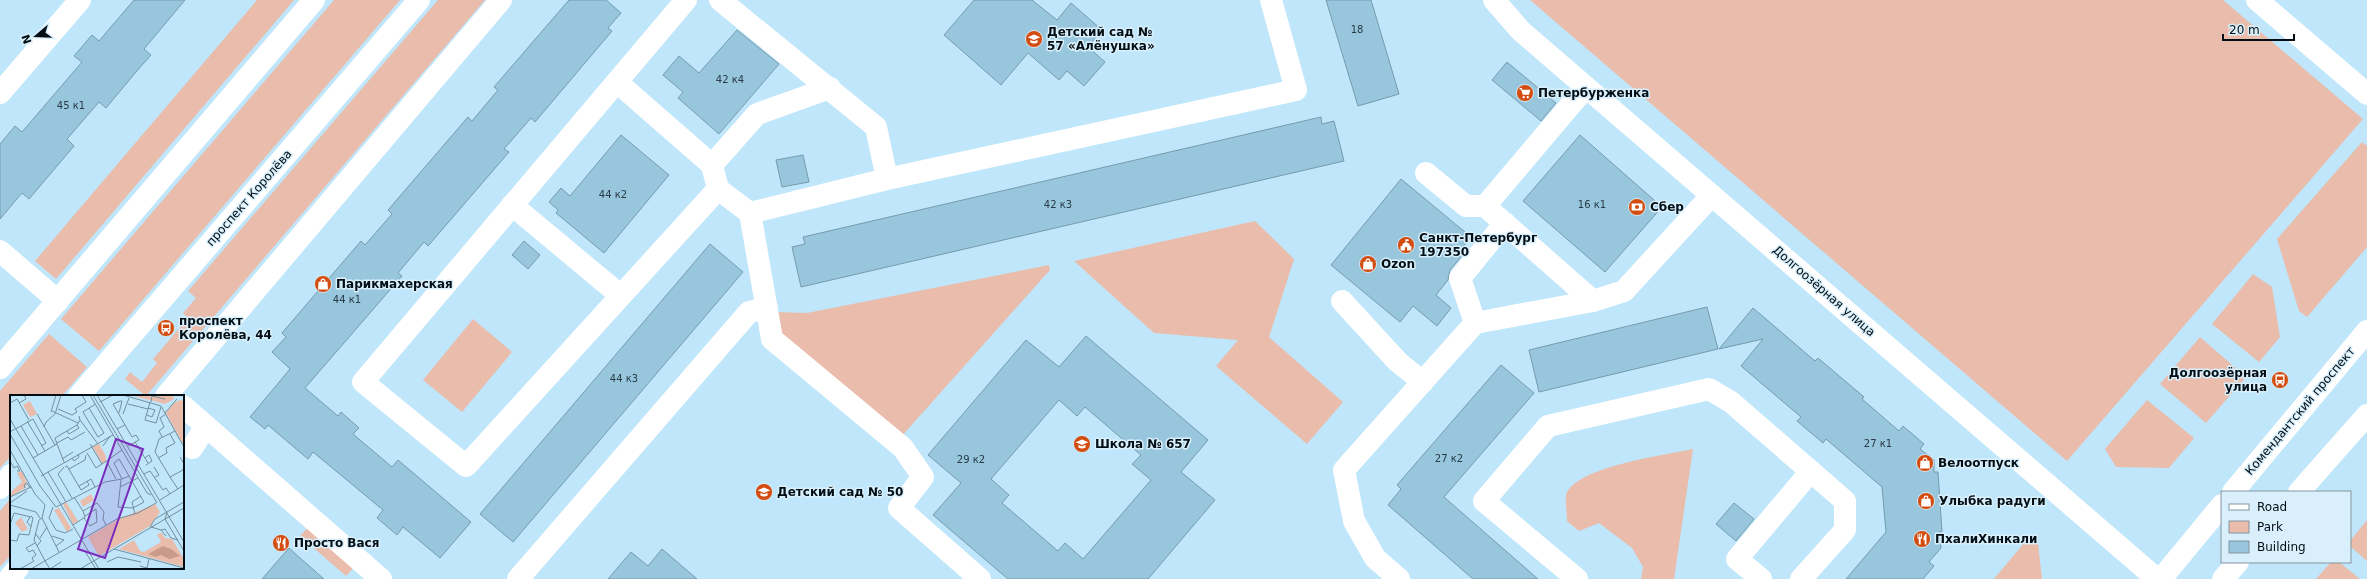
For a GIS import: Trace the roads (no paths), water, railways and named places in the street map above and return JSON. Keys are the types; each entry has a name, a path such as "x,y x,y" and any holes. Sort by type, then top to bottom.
{"street":[{"path":"0,93 80,0"},
{"path":"0,368 314,0"},
{"name":"проспект Королёва","path":"80,395 419,0"},
{"path":"174,395 501,0"},
{"path":"686,0 363,382 466,466 718,188"},
{"path":"720,0 830,88 876,127 887,179"},
{"path":"750,213 887,179 1296,90 1271,0"},
{"name":"Долгоозёрная улица","path":"1494,0 1521,31 2157,579"},
{"path":"2257,0 2367,94"},
{"path":"617,82 712,165 718,188 750,213 772,339 903,448 923,477 900,508 980,579"},
{"path":"1485,206 1586,87"},
{"path":"712,165 757,114 830,88"},
{"path":"1426,173 1466,206 1485,206 1593,301"},
{"path":"1399,579 1375,558 1354,521 1344,470 1424,382 1475,322 1593,301 1624,291 1712,195"},
{"path":"512,205 620,295"},
{"path":"1475,322 1460,278 1505,222"},
{"path":"0,251 58,301"},
{"path":"1342,301 1398,362 1424,382"},
{"path":"518,579 749,312 767,308"},
{"name":"Комендантский проспект","path":"2234,491 2367,331"},
{"path":"1576,579 1484,501 1548,426 1709,389 1731,402 1845,501 1845,530 1801,579"},
{"path":"184,408 381,579"},
{"path":"2300,491 2367,415"},
{"path":"192,448 206,426"},
{"path":"1761,579 1737,558 1811,471"},
{"path":"0,488 10,476"},
{"path":"2161,579 2221,506"},
{"path":"2223,579 2237,563"},
{"path":"8,579 17,569"}],"place":[{"name":"Детский сад № 57 «Алёнушка»","path":"1034,39"},
{"name":"Петербурженка","path":"1525,93"},
{"name":"Сбер","path":"1637,207"},
{"name":"Санкт-Петербург 197350","path":"1406,245"},
{"name":"Ozon","path":"1368,264"},
{"name":"Парикмахерская","path":"323,284"},
{"name":"проспект Королёва, 44","path":"166,328"},
{"name":"Долгоозёрная улица","path":"2280,380"},
{"name":"Школа № 657","path":"1082,444"},
{"name":"Велоотпуск","path":"1925,463"},
{"name":"Детский сад № 50","path":"764,492"},
{"name":"Улыбка радуги","path":"1926,501"},
{"name":"ПхалиХинкали","path":"1922,539"},
{"name":"Просто Вася","path":"281,543"}]}
